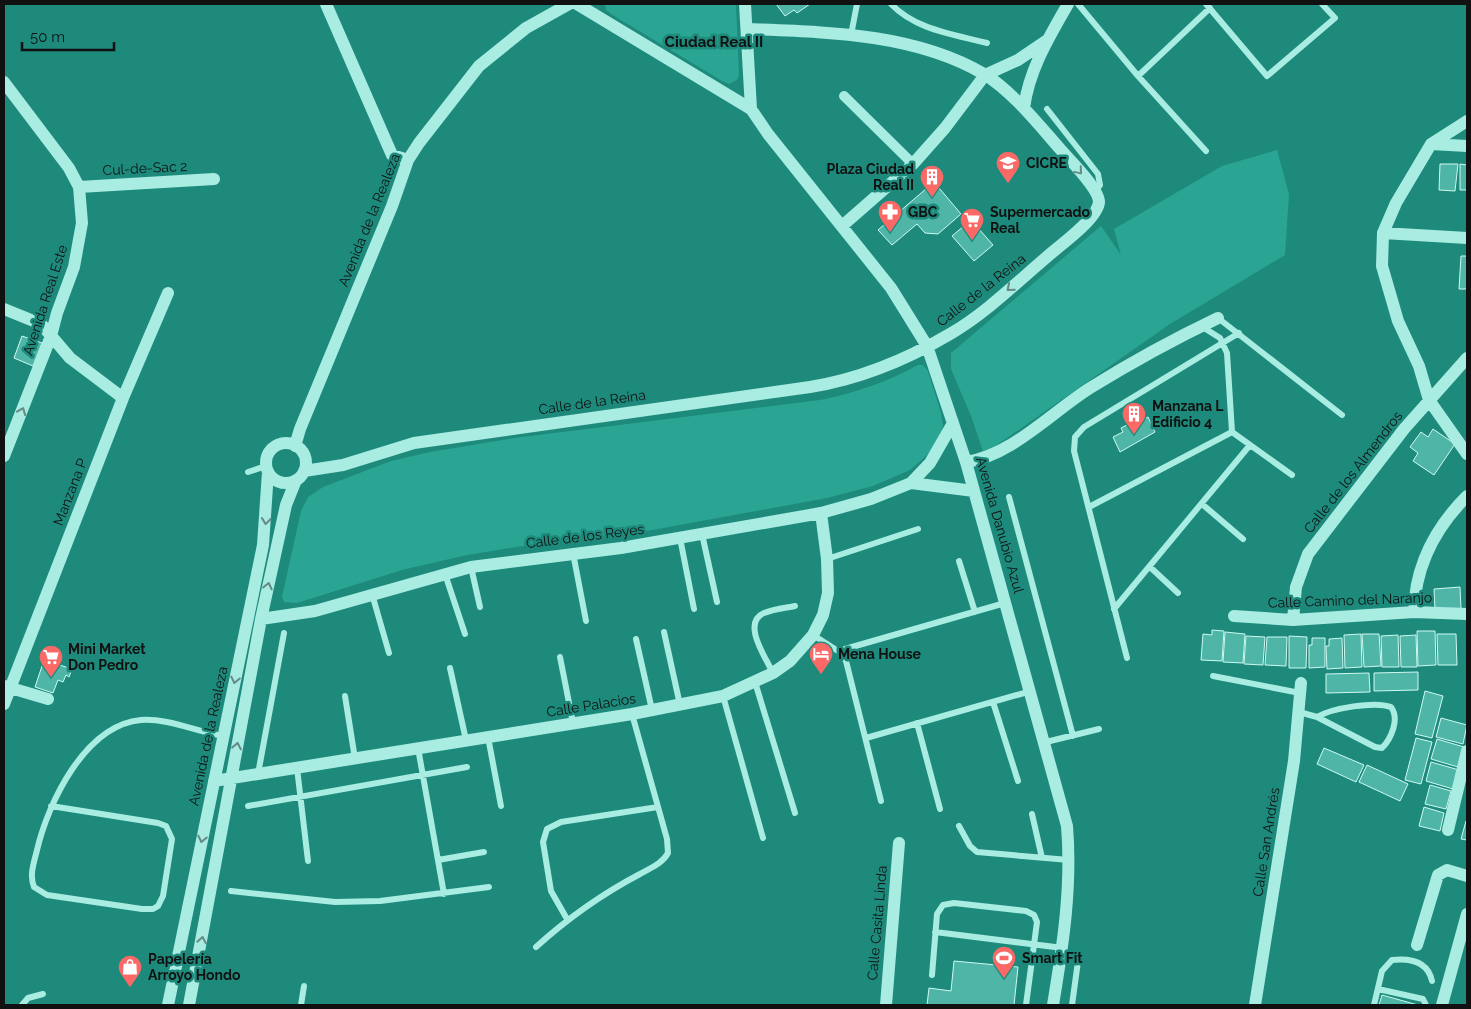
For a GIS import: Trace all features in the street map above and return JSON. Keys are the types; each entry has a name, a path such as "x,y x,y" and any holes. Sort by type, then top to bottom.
{"street":[{"path":"326,4 392,155 408,160"},
{"name":"Avenida de la Realeza","path":"295,446 300,429 392,206 408,160 441,113 479,66 526,28 569,4"},
{"name":"Avenida Danubio Azul","path":"577,4 751,109 768,134 891,288 927,346 966,462 1046,742 1067,826 1070,861 1063,948 1053,1005"},
{"path":"745,4 748,29 751,109"},
{"path":"1024,108 1026,91 1046,42 1068,4"},
{"path":"748,29 851,34 893,41 937,54 984,74 1024,108 1095,192"},
{"path":"842,226 913,164 945,128 984,74 1018,60 1046,42"},
{"name":"Avenida Real Este","path":"4,82 70,168 79,187 82,223 79,246 51,336 4,456"},
{"path":"844,96 913,164"},
{"path":"1467,121 1431,144 1396,203 1383,233 1382,266 1398,321 1419,366 1429,400 1467,454"},
{"path":"1431,144 1467,146"},
{"name":"Cul-de-Sac 2","path":"79,187 214,179"},
{"name":"Calle de la Reina","path":"300,475 343,465 414,443 832,383 858,377 896,362 951,334 988,306 1079,229 1097,209 1099,200 1095,192"},
{"path":"1383,233 1467,238"},
{"name":"Manzana P","path":"4,704 7,687 123,398 168,293"},
{"path":"4,309 41,324 70,358 123,398"},
{"path":"966,462 984,459 1003,449 1089,389 1218,318"},
{"name":"Calle de los Almendros","path":"1292,620 1296,586 1308,554 1429,400 1467,358"},
{"name":"Calle de los Reyes","path":"261,619 307,613 471,567 680,538 821,513 871,499 911,483 930,463 953,422"},
{"path":"281,444 295,446 303,454 306,465 300,475 290,483 277,481 267,469 269,452 281,444"},
{"name":"Avenida de la Realeza","path":"168,1005 263,545 267,507 267,469"},
{"name":"Avenida de la Realeza","path":"189,1005 261,619 286,505 300,475"},
{"name":"Calle de los Reyes","path":"911,483 974,491"},
{"path":"1414,612 1414,589 1426,553 1455,508 1467,496"},
{"name":"Calle Palacios","path":"214,780 231,779 632,714 723,696 755,682 790,662 813,635 823,615 828,593 827,559 821,513"},
{"name":"Calle Camino del Naranjo","path":"1234,616 1292,620 1414,612 1467,614"},
{"path":"7,687 48,699"},
{"name":"Calle San Andrés","path":"1255,1005 1294,761 1301,688"},
{"path":"1448,830 1464,778 1467,750"},
{"name":"Calle Casita Linda","path":"886,1005 899,843"},
{"path":"1418,945 1438,876 1447,870 1467,876"},
{"path":"1442,1005 1467,914"}],"lane":[{"path":"851,34 857,4"},
{"path":"891,4 906,18 923,27 987,43"},
{"path":"1078,4 1138,76 1206,151"},
{"path":"1138,76 1208,6 1267,76 1335,18 1322,4"},
{"path":"1047,110 1098,174 1100,185 1095,192"},
{"path":"1218,318 1342,415"},
{"path":"1201,326 1220,338 1224,344 1228,363 1232,432"},
{"path":"1127,658 1074,451 1074,444 1078,433 1239,333"},
{"path":"1232,432 1292,475"},
{"path":"1089,508 1232,432"},
{"path":"1114,609 1250,445"},
{"path":"248,472 267,469"},
{"path":"1009,497 1073,736"},
{"path":"1202,504 1244,539"},
{"path":"827,559 918,529"},
{"path":"702,534 717,602"},
{"path":"680,538 694,609"},
{"path":"574,553 586,621"},
{"path":"959,561 975,612"},
{"path":"471,567 480,607"},
{"path":"1150,567 1178,593"},
{"path":"445,574 464,634"},
{"path":"372,594 389,653"},
{"path":"838,651 1006,603"},
{"path":"773,672 757,640 755,623 758,617 765,613 795,606"},
{"path":"664,632 680,705"},
{"path":"258,774 284,634"},
{"path":"813,635 838,651 846,661 882,801"},
{"path":"636,639 652,710"},
{"path":"560,657 574,723"},
{"path":"450,668 466,740"},
{"path":"1213,676 1301,688"},
{"path":"755,682 795,813"},
{"path":"866,738 1031,691"},
{"path":"345,696 355,759"},
{"path":"723,696 763,838"},
{"path":"993,702 1018,781"},
{"path":"1299,712 1318,717 1375,747 1382,748 1391,736 1394,715 1391,707 1378,705 1334,710 1318,717"},
{"path":"536,946 567,919 665,858 668,847 632,714"},
{"path":"51,806 158,823 166,826 172,839 163,896 158,906 148,910 56,897 47,895 34,887 31,875 42,830 51,806 69,774 84,754 98,741 121,725 141,720 158,721 223,736"},
{"path":"917,723 940,809"},
{"path":"1046,742 1099,730"},
{"path":"488,737 501,806"},
{"path":"418,748 444,894"},
{"path":"297,768 308,861"},
{"path":"248,806 468,768"},
{"path":"567,919 551,891 543,842 547,829 561,822 658,807"},
{"path":"1032,814 1042,858"},
{"path":"959,826 970,846 977,852 1070,861"},
{"path":"438,860 484,852"},
{"path":"231,891 335,902 380,901 489,887"},
{"path":"932,975 935,932 939,909 948,903 1032,913 1036,918 1035,945 1026,1005"},
{"path":"935,932 1063,948"},
{"path":"1072,1005 1079,954"},
{"path":"1374,1005 1382,971 1392,960 1401,959 1424,964 1430,971 1432,981"},
{"path":"301,1005 304,986"},
{"path":"1378,990 1416,996 1424,999 1426,1005"},
{"path":"22,1005 28,998 43,994"}],"green space":[{"path":"605,4 736,4 739,75 737,80 729,84 722,81 611,14 606,10"},
{"path":"1277,150 1289,194 1285,255 1170,324 984,454 971,416 951,369 951,353 1101,226 1121,255 1114,229 1222,166"},
{"path":"918,365 923,365 928,371 941,413 943,426 941,437 933,450 910,470 873,486 827,498 625,535 529,545 467,555 402,570 297,603 284,602 282,597 301,511 308,497 323,487 391,461 430,452 514,438 820,400 870,386 895,377"}],"building":[{"path":"776,4 810,4 797,13 794,10 785,16"},
{"path":"1440,164 1458,164 1455,191 1439,190"},
{"path":"1460,164 1467,165 1467,190 1460,190"},
{"name":"Plaza Ciudad Real II","path":"934,182 961,214 938,234 925,233 917,224 892,245 878,230"},
{"name":"Supermercado Real","path":"971,220 993,245 974,261 952,236"},
{"path":"1461,256 1467,256 1467,289 1459,289"},
{"path":"22,336 42,343 33,366 14,358"},
{"name":"Manzana L Edificio 4","path":"1148,417 1155,432 1120,452 1113,437 1123,432 1121,428 1137,420 1138,423"},
{"path":"1433,429 1455,444 1434,475 1413,461 1418,453 1410,447 1421,432 1428,437"},
{"path":"1460,587 1461,609 1435,610 1434,589"},
{"path":"1212,630 1224,631 1222,661 1201,660 1203,634 1212,635"},
{"path":"1417,631 1435,631 1436,665 1418,666"},
{"path":"1225,632 1245,634 1243,663 1223,662"},
{"path":"1361,634 1362,667 1345,668 1344,635"},
{"path":"1362,634 1379,634 1381,666 1364,667"},
{"path":"1437,634 1456,634 1457,665 1438,665"},
{"path":"1398,635 1399,667 1382,667 1381,636"},
{"path":"1416,635 1417,667 1401,667 1400,636"},
{"path":"1246,636 1265,637 1263,665 1244,664"},
{"path":"1289,636 1307,637 1306,668 1289,668"},
{"path":"1267,637 1287,637 1286,666 1265,665"},
{"path":"1312,638 1325,638 1325,667 1309,668 1309,645 1312,645"},
{"path":"1342,638 1343,668 1327,669 1326,646 1329,646 1329,639"},
{"name":"Mini Market Don Pedro","path":"44,660 72,669 69,677 66,675 63,682 58,680 53,693 35,687"},
{"path":"1418,672 1418,690 1374,691 1374,673"},
{"path":"1369,673 1370,692 1326,693 1326,674"},
{"path":"1425,691 1443,696 1432,738 1415,734"},
{"path":"1441,718 1467,725 1463,744 1436,737"},
{"path":"1416,738 1432,742 1421,784 1405,780"},
{"path":"1437,739 1464,747 1458,767 1431,759"},
{"path":"1324,748 1364,765 1356,782 1317,764"},
{"path":"1431,762 1459,770 1453,789 1426,781"},
{"path":"1367,765 1408,784 1400,801 1359,782"},
{"path":"1430,785 1451,791 1446,809 1425,804"},
{"path":"1424,807 1444,813 1440,831 1419,826"},
{"path":"1467,821 1467,840 1461,839"},
{"path":"954,961 1018,967 1014,1005 927,1005 929,988 951,991"},
{"path":"1382,995 1418,1005 1379,1005"}],"place":[{"name":"CICRE","path":"1008,184"},
{"name":"Plaza Ciudad Real II","path":"932,198"},
{"name":"GBC","path":"890,233"},
{"name":"Supermercado Real","path":"972,241"},
{"name":"Manzana L Edificio 4","path":"1134,435"},
{"name":"Mena House","path":"821,675"},
{"name":"Mini Market Don Pedro","path":"51,678"},
{"name":"Smart Fit","path":"1004,979"},
{"name":"Papelería Arroyo Hondo","path":"130,988"}],"district":[{"name":"Ciudad Real II","path":"714,42"}]}
